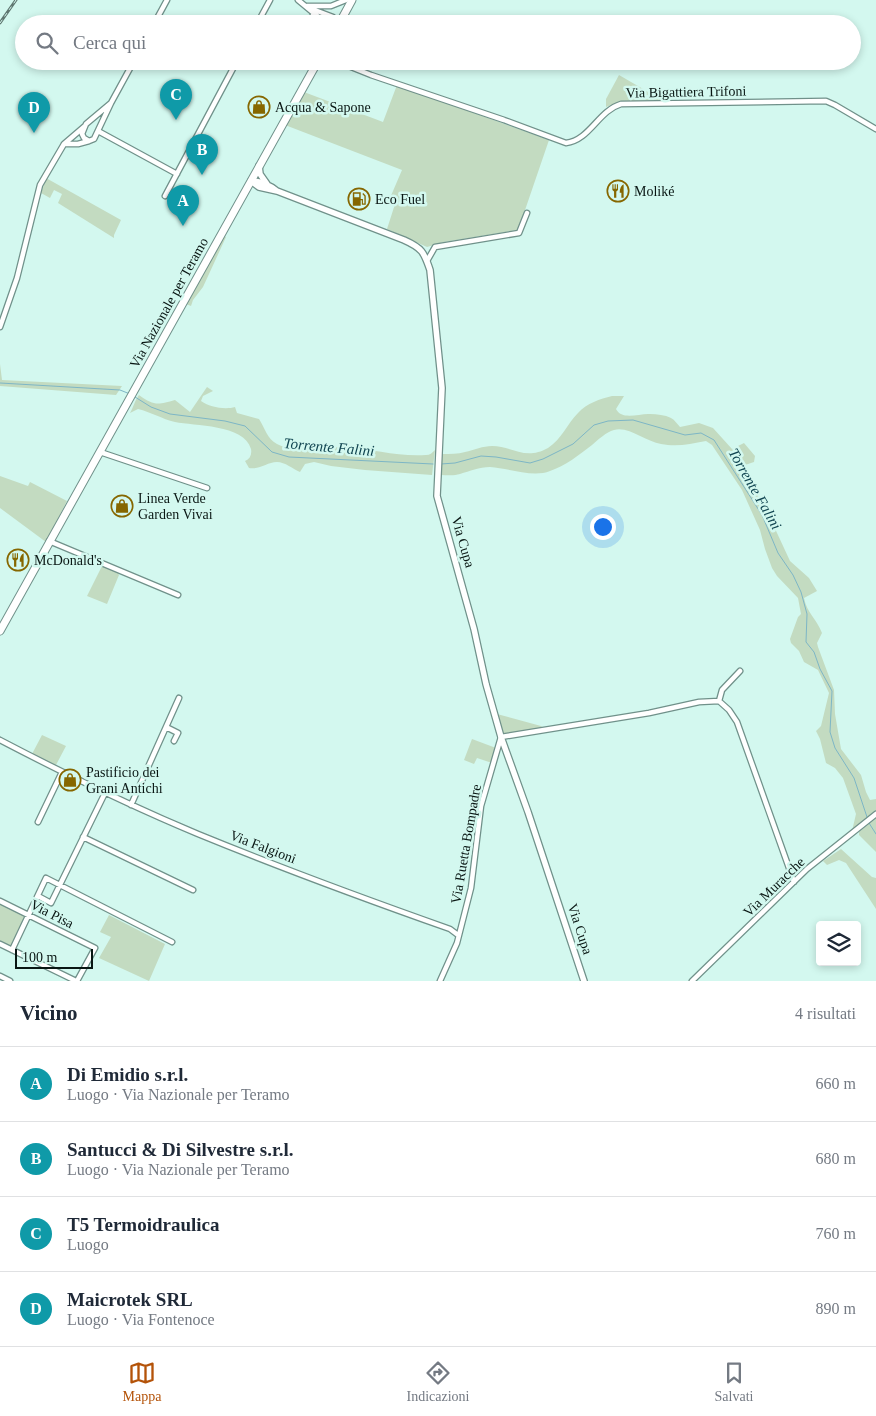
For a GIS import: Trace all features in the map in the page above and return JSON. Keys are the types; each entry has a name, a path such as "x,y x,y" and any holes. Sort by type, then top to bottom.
{"main road":[{"path":"343,15 352,0"},
{"name":"Via Nazionale per Teramo","path":"0,632 313,70"}],"street":[{"path":"158,15 165,0"},
{"path":"262,15 270,0"},
{"path":"298,0 317,15"},
{"path":"306,6 331,6 346,0"},
{"path":"306,6 312,15"},
{"path":"306,6 328,15"},
{"path":"64,144 78,144 94,139 111,102 129,70"},
{"path":"165,196 232,70"},
{"name":"Via Bigattiera Trifoni","path":"358,70 566,143 579,138 612,107 621,104 826,101 876,129"},
{"path":"0,327 17,278 40,185 64,144 111,102"},
{"path":"86,124 82,134 89,141"},
{"path":"98,131 177,174"},
{"path":"242,198 251,190 266,187 260,174 259,166"},
{"name":"Via Cupa","path":"251,181 255,180 266,187 418,246 422,250 427,262 430,270 442,388 437,496 474,629 486,684 501,737 584,981"},
{"path":"427,262 435,247 519,233 527,213"},
{"path":"100,452 206,488"},
{"path":"50,542 178,595"},
{"path":"719,701 722,690 740,671"},
{"path":"131,805 179,698"},
{"path":"501,737 649,713 699,702 719,701 729,710 737,722 794,882"},
{"path":"166,728 178,733 174,741"},
{"name":"Via Ruetta Bompadre","path":"440,981 457,943 471,888 481,806 501,737"},
{"name":"Via Falgioni","path":"0,740 105,793 197,834 333,887 450,929 458,935"},
{"path":"38,822 62,772"},
{"path":"38,896 51,903 105,793"},
{"name":"Via Muracche","path":"692,981 794,882 876,814"},
{"path":"83,837 193,890"},
{"path":"12,950 46,878 172,942"},
{"name":"Via Pisa","path":"0,901 94,948 95,951 77,981"},
{"path":"0,944 77,981"},
{"path":"0,976 10,981"}],"green space":[{"path":"619,75 662,100 626,102 606,107 606,99"},
{"path":"397,85 549,140 517,230 444,242 427,247 387,229 396,201 390,198 402,170 285,125 304,92 383,122"},
{"path":"46,178 121,220 114,238 58,203 62,194 54,190 50,198 41,193"},
{"path":"224,236 226,237 203,287 193,300 191,306 186,304"},
{"path":"0,364 2,380 122,386 116,395 0,386"},
{"path":"207,387 213,391 203,396 201,401 217,407 235,407 237,413 259,419 266,433 277,444 302,450 345,447 416,455 429,455 435,450 432,475 365,470 314,462 305,464 300,472 280,462 270,463 257,468 249,468 245,461 250,456 251,449 247,441 239,435 217,428 175,422 138,409 130,413 139,395 156,404 175,400 190,412"},
{"path":"612,396 624,396 616,409 622,415 664,415 672,419 680,427 699,423 713,428 732,449 744,443 755,456 754,462 742,466 771,520 790,561 809,578 817,591 804,598 807,608 822,633 817,643 834,690 835,714 841,749 861,775 870,800 876,799 876,812 852,831 856,814 843,778 835,768 826,763 816,731 821,726 829,693 818,670 804,662 790,639 798,617 801,614 798,598 772,568 760,530 742,490 712,445 706,441 678,445 655,443 632,432 620,429 605,434 582,453 556,469 543,473 528,473 490,467 478,468 458,475 441,475 442,454 460,453 489,446 525,453 540,452 557,440 574,417 585,407"},
{"path":"0,476 28,486 30,482 67,501 46,542 0,508"},
{"path":"102,566 119,575 107,604 87,596"},
{"path":"497,714 541,726 544,729 503,736"},
{"path":"42,735 66,746 56,765 32,754"},
{"path":"472,739 496,748 492,763 477,758 474,764 464,760"},
{"path":"876,818 876,852 859,835 859,832"},
{"path":"841,849 872,877 876,878 876,909 846,863 839,860 827,865 823,861"},
{"path":"0,901 27,914 12,947 0,941"},
{"path":"109,915 165,944 149,981 99,958 111,937 100,932"}],"waterway":[{"name":"Torrente Falini","path":"0,383 120,390 130,394"},
{"name":"Torrente Falini","path":"135,397 151,407 170,414 225,421 245,426 272,452 289,457 433,464"},
{"name":"Torrente Falini","path":"441,464 455,463 481,456 530,463 543,459 573,444 594,425 608,421 633,420 685,435 701,433 714,440 762,515 778,553 793,575 801,592 807,614 806,642 814,652 820,669 832,691 830,732 835,748 854,778 867,817"},
{"name":"Torrente Falini","path":"869,823 876,834"}],"railway":[{"path":"0,23 16,0"}],"place":[{"name":"Acqua & Sapone","path":"259,107"},
{"name":"T5 Termoidraulica","path":"176,120"},
{"name":"Maicrotek SRL","path":"34,133"},
{"name":"Santucci & Di Silvestre s.r.l.","path":"202,175"},
{"name":"Moliké","path":"618,191"},
{"name":"Eco Fuel","path":"359,199"},
{"name":"Di Emidio s.r.l.","path":"183,226"},
{"name":"Linea Verde Garden Vivai","path":"122,506"},
{"name":"McDonald's","path":"18,560"},
{"name":"Pastificio dei Grani Antichi","path":"70,780"}]}
